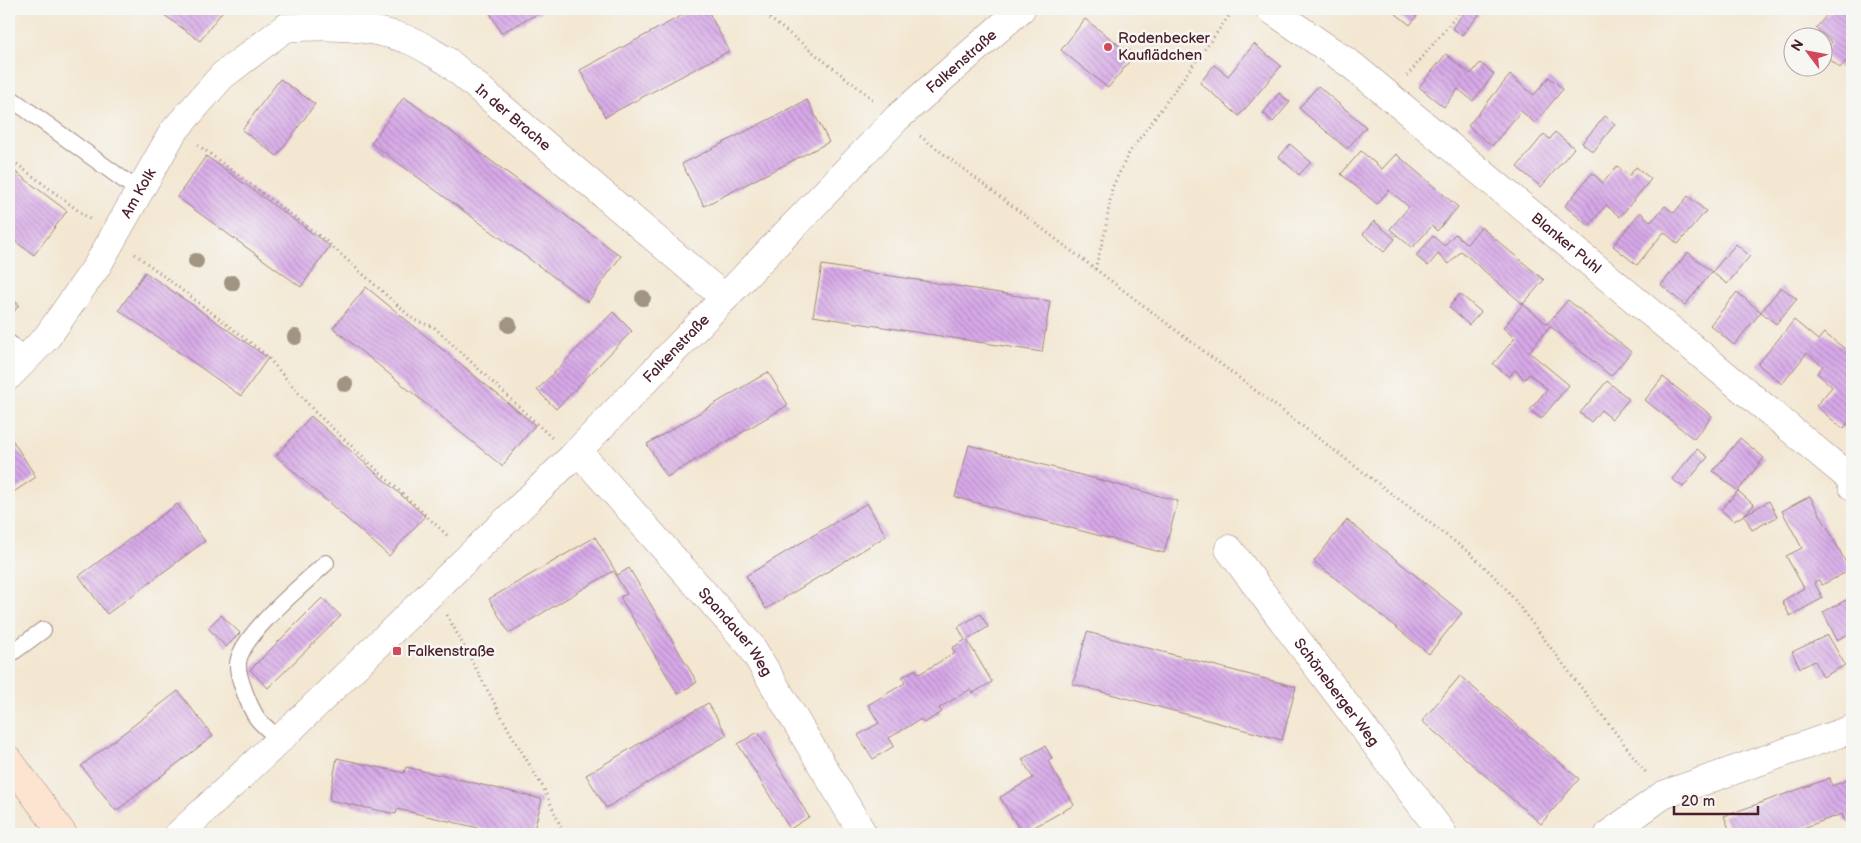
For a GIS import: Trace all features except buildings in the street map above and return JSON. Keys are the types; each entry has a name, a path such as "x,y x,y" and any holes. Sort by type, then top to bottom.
{"street":[{"name":"Falkenstraße","path":"179,834 280,740 575,454 897,118 1021,9"},
{"name":"Blanker Puhl","path":"1270,9 1353,66 1389,98 1851,479 1852,486"},
{"name":"Am Kolk","path":"15,359 47,337 97,266 176,128 222,76 280,18"},
{"name":"In der Brache","path":"280,18 321,25 361,28 410,41 447,61 725,298"},
{"name":"Spandauer Weg","path":"575,454 751,646 863,834"},
{"name":"Schöneberger Weg","path":"1229,549 1443,834"},
{"path":"1609,834 1663,795 1852,729"},
{"path":"9,760 63,834"}],"lane":[{"path":"9,97 139,192"},
{"path":"280,740 257,718 244,690 238,664 243,647 258,627 326,564"},
{"path":"9,655 43,630"}],"path":[{"path":"758,9 897,118 1470,554 1503,585 1663,795"},
{"path":"1095,269 1105,232 1112,188 1129,153 1234,9"},
{"path":"1389,98 1462,9"},
{"path":"176,128 325,240 414,320 434,327 575,454"},
{"path":"9,158 265,354 315,412 469,556"},
{"path":"443,608 510,732 544,789 564,834"}],"place":[{"name":"Rodenbecker Kauflädchen","path":"1108,47"},
{"name":"Falkenstraße","path":"397,651"}]}
